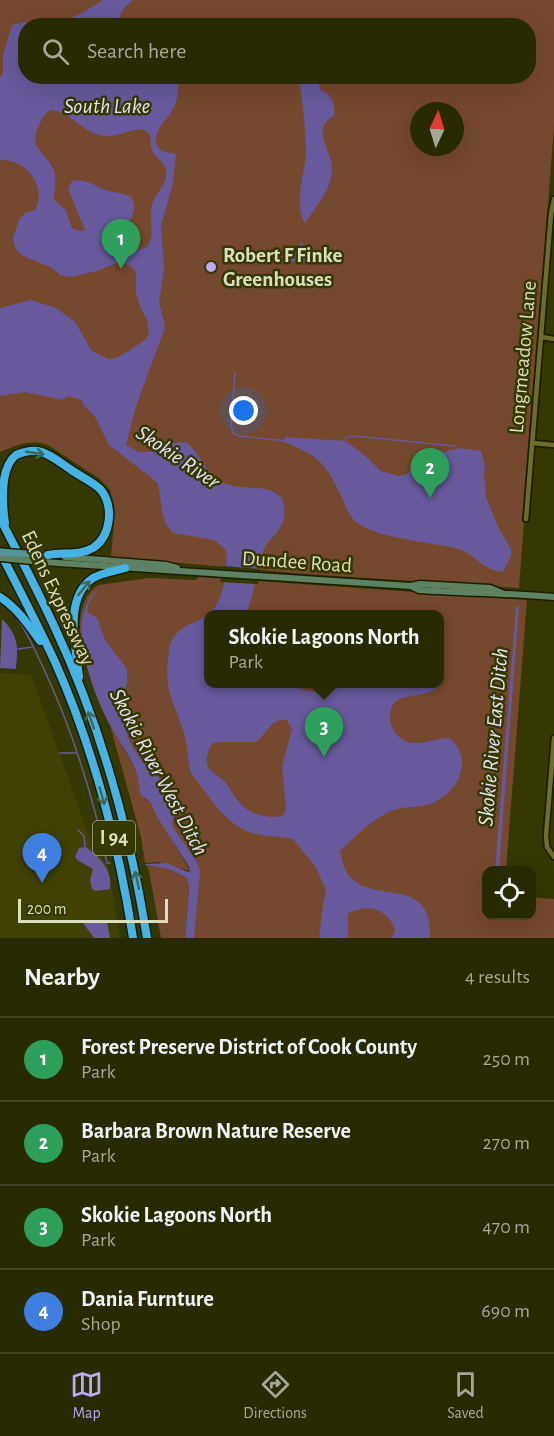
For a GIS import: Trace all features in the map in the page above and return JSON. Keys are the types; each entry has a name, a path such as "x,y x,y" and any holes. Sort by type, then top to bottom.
{"highway":[{"path":"6,530 2,502 2,477 9,460 23,452 39,451 57,460 100,490 109,512 104,536 94,547 77,553 60,552 44,557"},
{"name":"Edens Expressway","path":"0,518 56,629 80,686 116,796 141,899 147,938"},
{"name":"Edens Expressway","path":"0,552 56,664 100,789 118,854 133,938"},
{"path":"80,686 74,620 77,597 94,577 125,568"},
{"path":"0,597 26,621 56,664"}],"main road":[{"name":"Dundee Road","path":"0,552 125,568 166,571 181,569"},
{"name":"Dundee Road","path":"0,558 44,557 166,565 181,569 411,586 419,590 431,591 554,597"}],"street":[{"name":"Longmeadow Lane","path":"526,519 554,199"},
{"path":"542,338 554,339"},
{"path":"533,443 554,445"},
{"path":"553,855 547,846 546,836 554,738"}],"shaded area":[{"path":"0,0 554,0 554,126 519,588 307,574 111,557 115,509 110,490 100,479 48,445 29,443 0,452"},
{"path":"199,577 527,600 506,866 482,866 482,920 536,920 536,897 554,899 554,938 192,938 195,867 115,728 85,617 88,599 82,622 86,664 83,655 80,633 82,610 91,591 99,585 149,578 196,580"},
{"path":"0,673 31,675 90,839 108,867 120,938 0,938"},
{"path":"110,725 137,772 145,799 151,803 190,871 158,862 145,863 141,837"},
{"path":"146,865 169,869 187,878 189,888 185,938 161,938"}],"water":[{"path":"103,0 133,0 124,8 119,18 72,18"},
{"path":"18,24 18,84 178,84 175,105 157,133 156,139 161,151 176,154 173,183 161,226 164,269 159,303 165,325 136,406 126,445 139,452 160,452 175,466 172,443 186,442 218,480 232,486 269,490 282,498 285,512 283,521 263,551 247,610 212,610 224,585 226,550 214,540 173,533 163,516 158,483 109,445 94,415 83,405 82,400 68,396 62,400 25,392 0,396 0,308 31,300 56,308 75,322 92,351 108,359 116,358 129,351 146,339 149,333 147,320 136,294 136,272 131,266 119,262 97,271 70,277 60,275 52,268 16,250 13,239 19,219 25,213 35,210 39,192 32,175 25,169 18,164 0,160 0,78 3,72 3,56 12,25","holes":["51,110 65,114 89,131 103,136 142,129 150,134 152,150 164,165 166,176 152,204 151,240 144,249 132,248 121,240 133,213 134,202 131,197 86,181 72,181 68,189 85,230 80,231 72,228 66,210 54,200 54,171 35,141 39,125 45,115"]},
{"path":"300,84 319,84 320,90 327,93 333,102 335,114 323,129 332,170 326,192 305,224 300,205 306,156"},
{"path":"301,242 311,254 310,260 289,261 288,254 297,249"},
{"path":"285,437 345,441 381,471 399,476 407,474 421,459 440,453 460,448 481,451 485,466 486,497 498,527 511,549 511,555 503,572 490,569 462,550 387,535 362,526 350,515 330,475 320,462 313,456 284,442"},
{"path":"98,589 89,602 87,612 97,618 105,640 127,669 127,683 121,709 128,737 148,769 163,781 175,809 172,823 174,829 195,859 200,871 194,938 185,938 189,888 187,878 169,869 144,864 167,863 188,872 189,867 156,815 151,803 140,794 136,771 104,713 90,677 82,636 82,618 88,601"},
{"path":"519,606 499,866 495,866 516,607"},
{"path":"204,617 204,688 299,688 320,693 330,688 436,688 427,693 399,699 391,709 390,721 398,736 411,743 450,738 459,749 461,757 462,766 458,781 439,800 395,810 374,820 340,851 348,874 361,885 413,898 422,906 428,918 430,938 392,938 395,930 388,917 376,910 362,908 348,914 348,938 319,938 326,890 315,866 293,839 256,834 236,825 219,810 191,773 185,736 169,690 167,671 171,642 177,633","holes":["287,720 292,729 282,766 286,809 284,815 273,817 260,815 244,807 225,782 207,766 208,753 212,744 216,742 257,742 273,723"]},
{"path":"2,619 12,631 16,642 16,669 0,668"},
{"path":"85,847 96,855 107,870 110,889 96,891 92,889 90,880 93,869 75,857 79,848"},
{"path":"107,922 110,938 94,938 83,923"}],"pier":[{"path":"224,566 260,569 258,584 220,582"}],"waterway":[{"path":"235,372 231,425 233,433 239,436 286,441"},
{"path":"343,440 354,436 454,446"},
{"path":"0,603 14,614 21,624 54,690 81,763 107,863 110,863"},
{"path":"18,649 32,647"},
{"path":"60,753 77,753"},
{"path":"78,830 84,836 85,847"}],"place":[{"name":"Robert F Finke Greenhouses","path":"211,267"},
{"name":"Forest Preserve District of Cook County","path":"121,269"},
{"name":"Barbara Brown Nature Reserve","path":"430,498"},
{"name":"Skokie Lagoons North","path":"324,757"},
{"name":"Dania Furnture","path":"42,883"}],"water label":[{"name":"South Lake","path":"107,106"},
{"name":"Skokie River","path":"178,457"},
{"name":"Skokie River East Ditch","path":"493,737"},
{"name":"Skokie River West Ditch","path":"159,772"}]}
